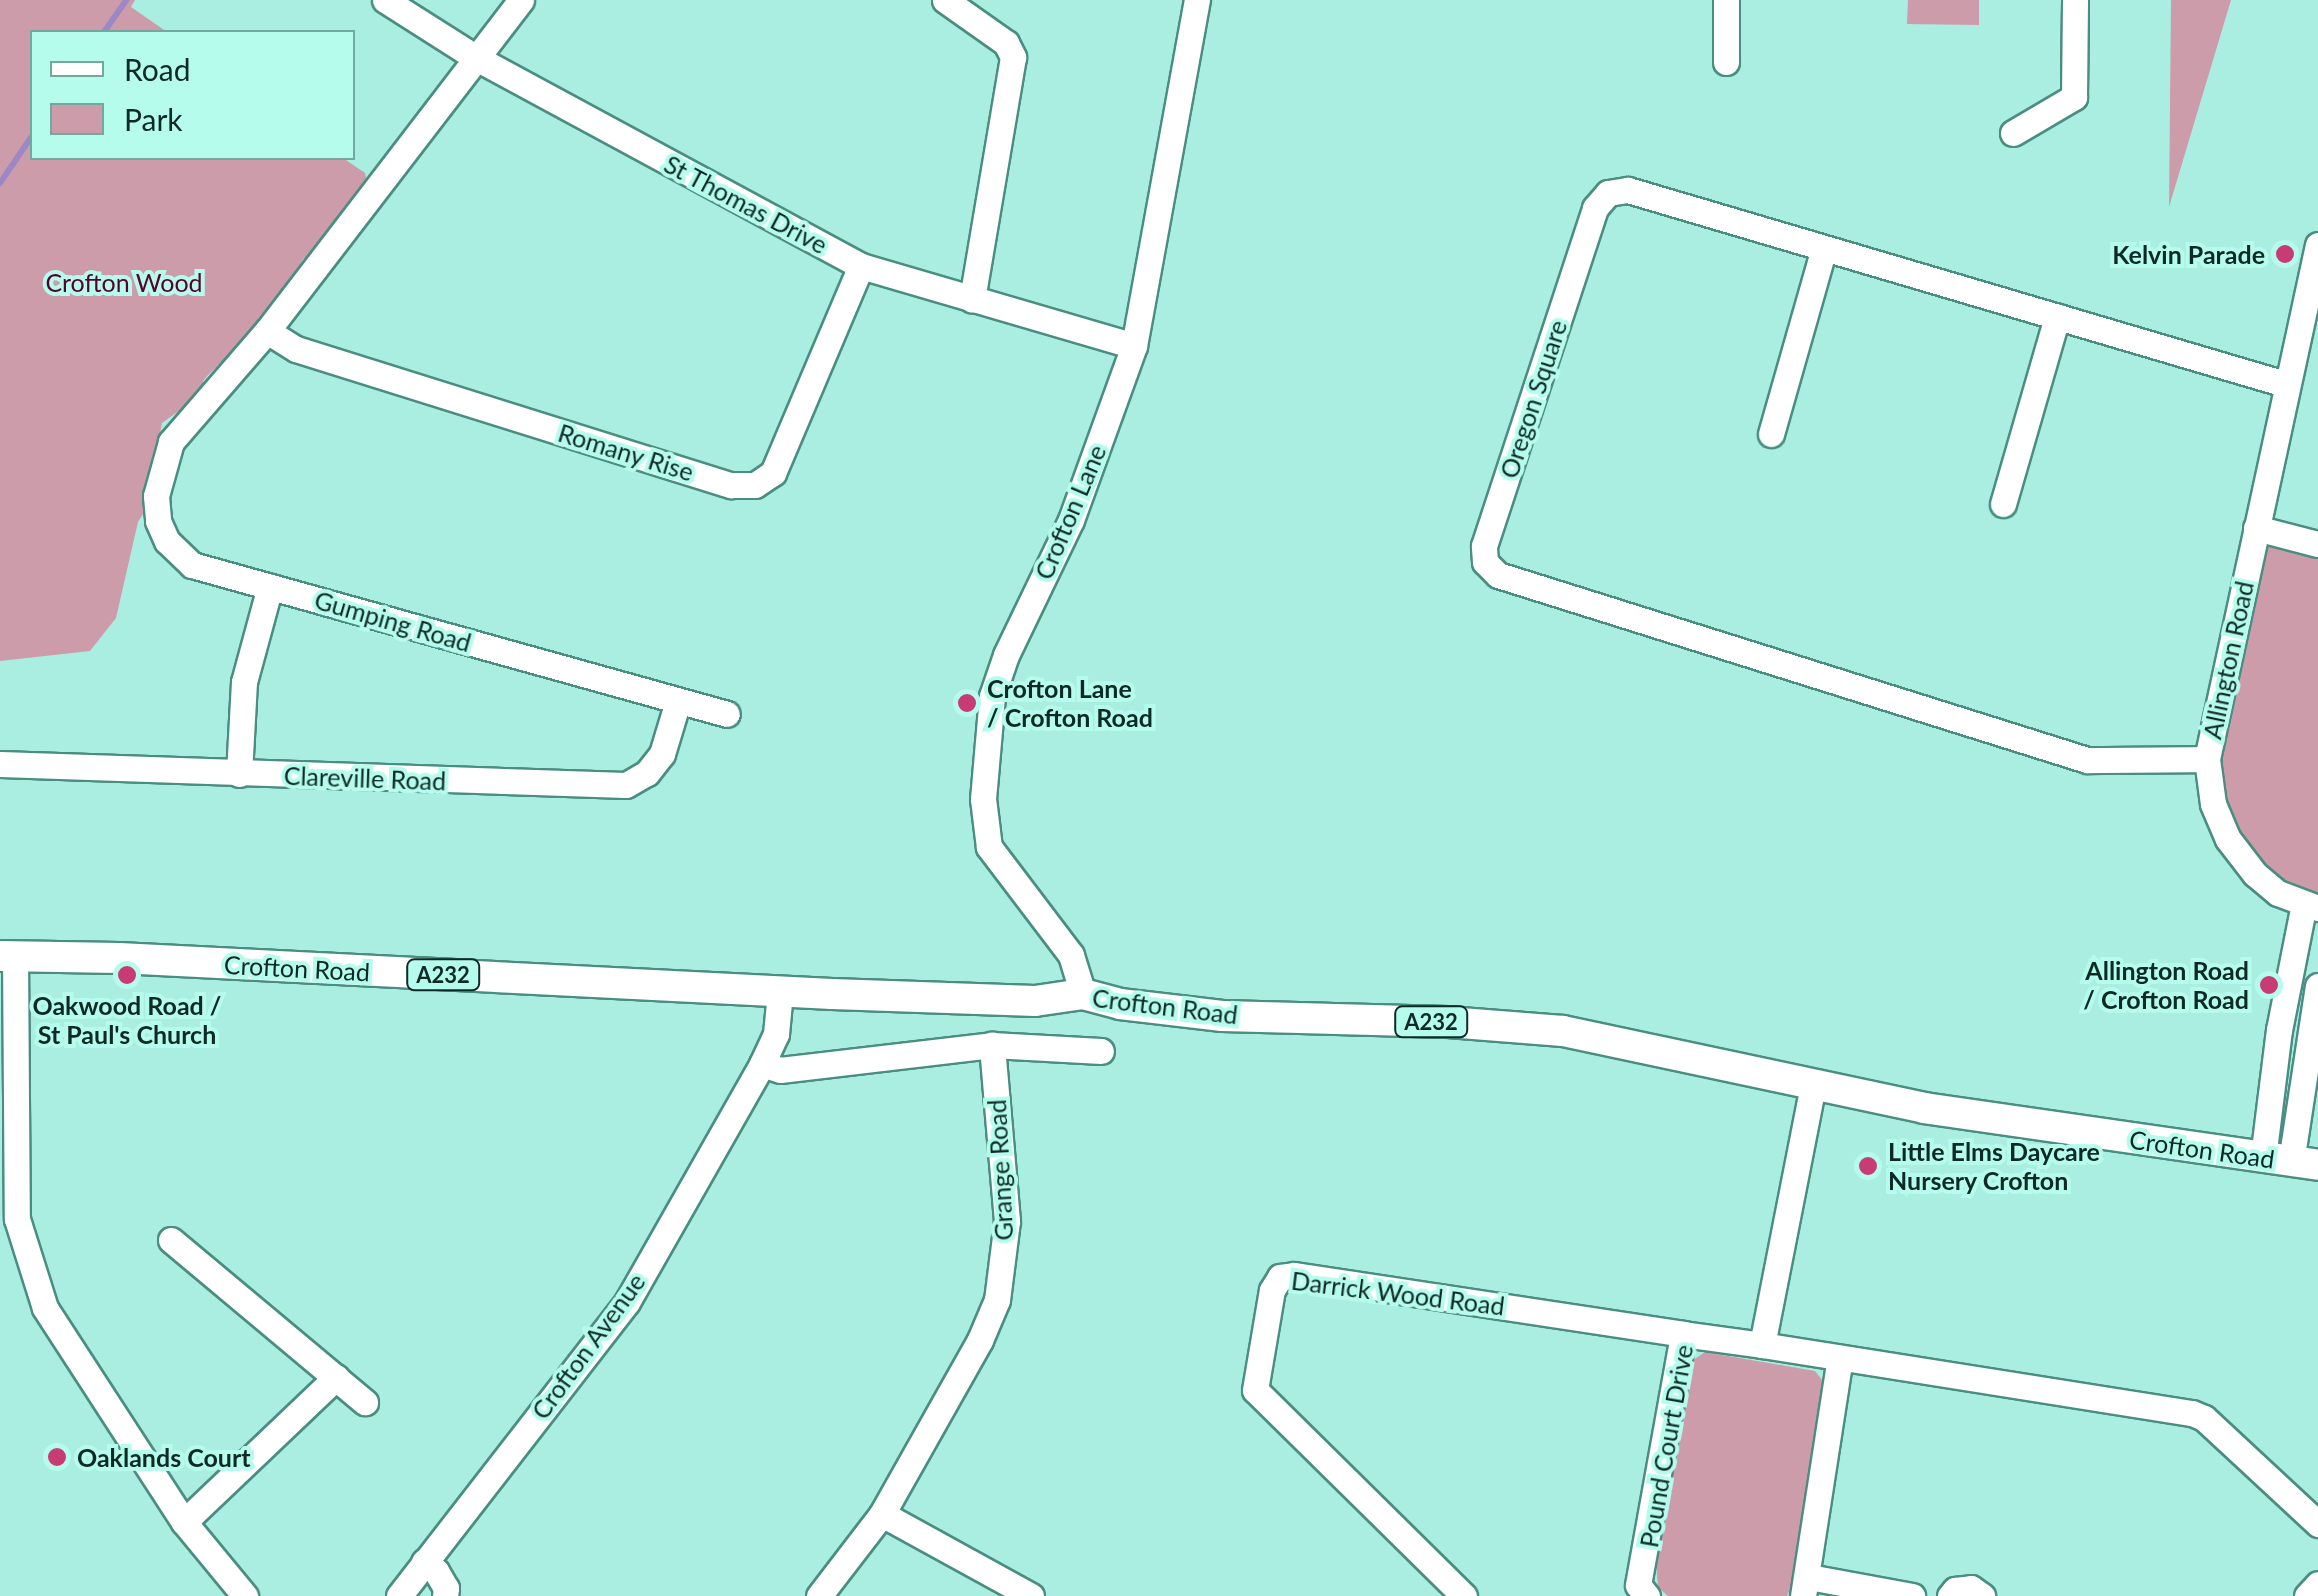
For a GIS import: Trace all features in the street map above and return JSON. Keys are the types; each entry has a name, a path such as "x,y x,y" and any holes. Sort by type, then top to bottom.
{"main road":[{"name":"Crofton Road","path":"8,956 780,992 1034,1000 1083,994 1120,1004 1206,1014 1448,1022 1564,1031 1924,1108 2291,1162"}],"street":[{"name":"St Thomas Drive","path":"385,0 478,59 861,266 1134,346"},
{"path":"267,332 521,0"},
{"path":"945,0 1006,43 1012,58 972,300"},
{"name":"Crofton Lane","path":"1083,994 1070,955 989,847 983,826 992,696 1006,655 1071,520 1134,346 1197,0"},
{"path":"1726,0 1726,62"},
{"path":"2013,133 2074,98 2075,0"},
{"name":"Oregon Square","path":"2207,760 2088,760 1498,575 1485,562 1484,546 1596,208 1608,193 1628,190 2286,384"},
{"name":"Allington Road","path":"2291,1162 2279,1030 2311,906 2278,893 2254,874 2228,840 2213,804 2207,760 2318,245"},
{"path":"1770,434 1824,248"},
{"name":"Romany Rise","path":"267,332 296,350 732,485 755,485 773,473 861,266"},
{"path":"2004,504 2056,316"},
{"name":"Gumping Road","path":"267,332 170,442 156,496 158,521 167,541 192,565 727,714"},
{"path":"2256,528 2318,544"},
{"path":"239,774 244,682 270,586"},
{"name":"Clareville Road","path":"0,764 626,785 647,773 662,754 678,701"},
{"path":"8,956 16,1219 45,1308 184,1522 244,1596"},
{"path":"2291,1162 2318,986"},
{"name":"Crofton Avenue","path":"398,1596 627,1302 762,1064 776,1034 780,992"},
{"path":"762,1064 780,1070 992,1045 1101,1051"},
{"name":"Grange Road","path":"819,1596 882,1514 980,1340 997,1300 1007,1221 992,1045"},
{"path":"1762,1345 1812,1084"},
{"path":"171,1240 365,1402"},
{"name":"Darrick Wood Road","path":"1464,1596 1255,1390 1272,1290 1280,1277 1294,1274 1684,1334"},
{"name":"Pound Court Drive","path":"1638,1592 1684,1334 2192,1413 2204,1418 2318,1524"},
{"path":"1840,1358 1806,1586 1912,1596"},
{"path":"184,1522 336,1377"},
{"path":"882,1514 1031,1596"},
{"path":"424,1562 436,1571 446,1588 445,1596"},
{"path":"2307,1596 2318,1584"},
{"path":"1950,1596 1955,1590 1971,1588 1982,1596"}],"green space":[{"name":"Crofton Wood","path":"0,0 135,0 131,7 164,30 30,30 30,160 346,160 365,173 367,183 310,257 303,259 300,265 305,277 245,345 236,348 208,375 203,381 205,388 162,423 146,509 138,522 116,618 90,651 0,661"},
{"path":"1908,0 1979,0 1979,25 1907,24"},
{"path":"2171,0 2231,0 2169,207"},
{"path":"2270,545 2318,558 2318,893 2255,868 2228,837 2210,758 2255,550"},
{"path":"1705,1352 1815,1371 1822,1380 1825,1391 1794,1580 1787,1596 1668,1596 1658,1587 1656,1562 1689,1363"}],"waterway":[{"path":"105,30 126,0"},
{"path":"0,183 30,139"}],"place":[{"name":"Kelvin Parade","path":"2285,254"},
{"name":"Crofton Lane / Crofton Road","path":"967,703"},
{"name":"Oakwood Road / St Paul's Church","path":"127,975"},
{"name":"Allington Road / Crofton Road","path":"2269,985"},
{"name":"Little Elms Daycare Nursery Crofton","path":"1868,1166"},
{"name":"Oaklands Court","path":"57,1457"}]}
